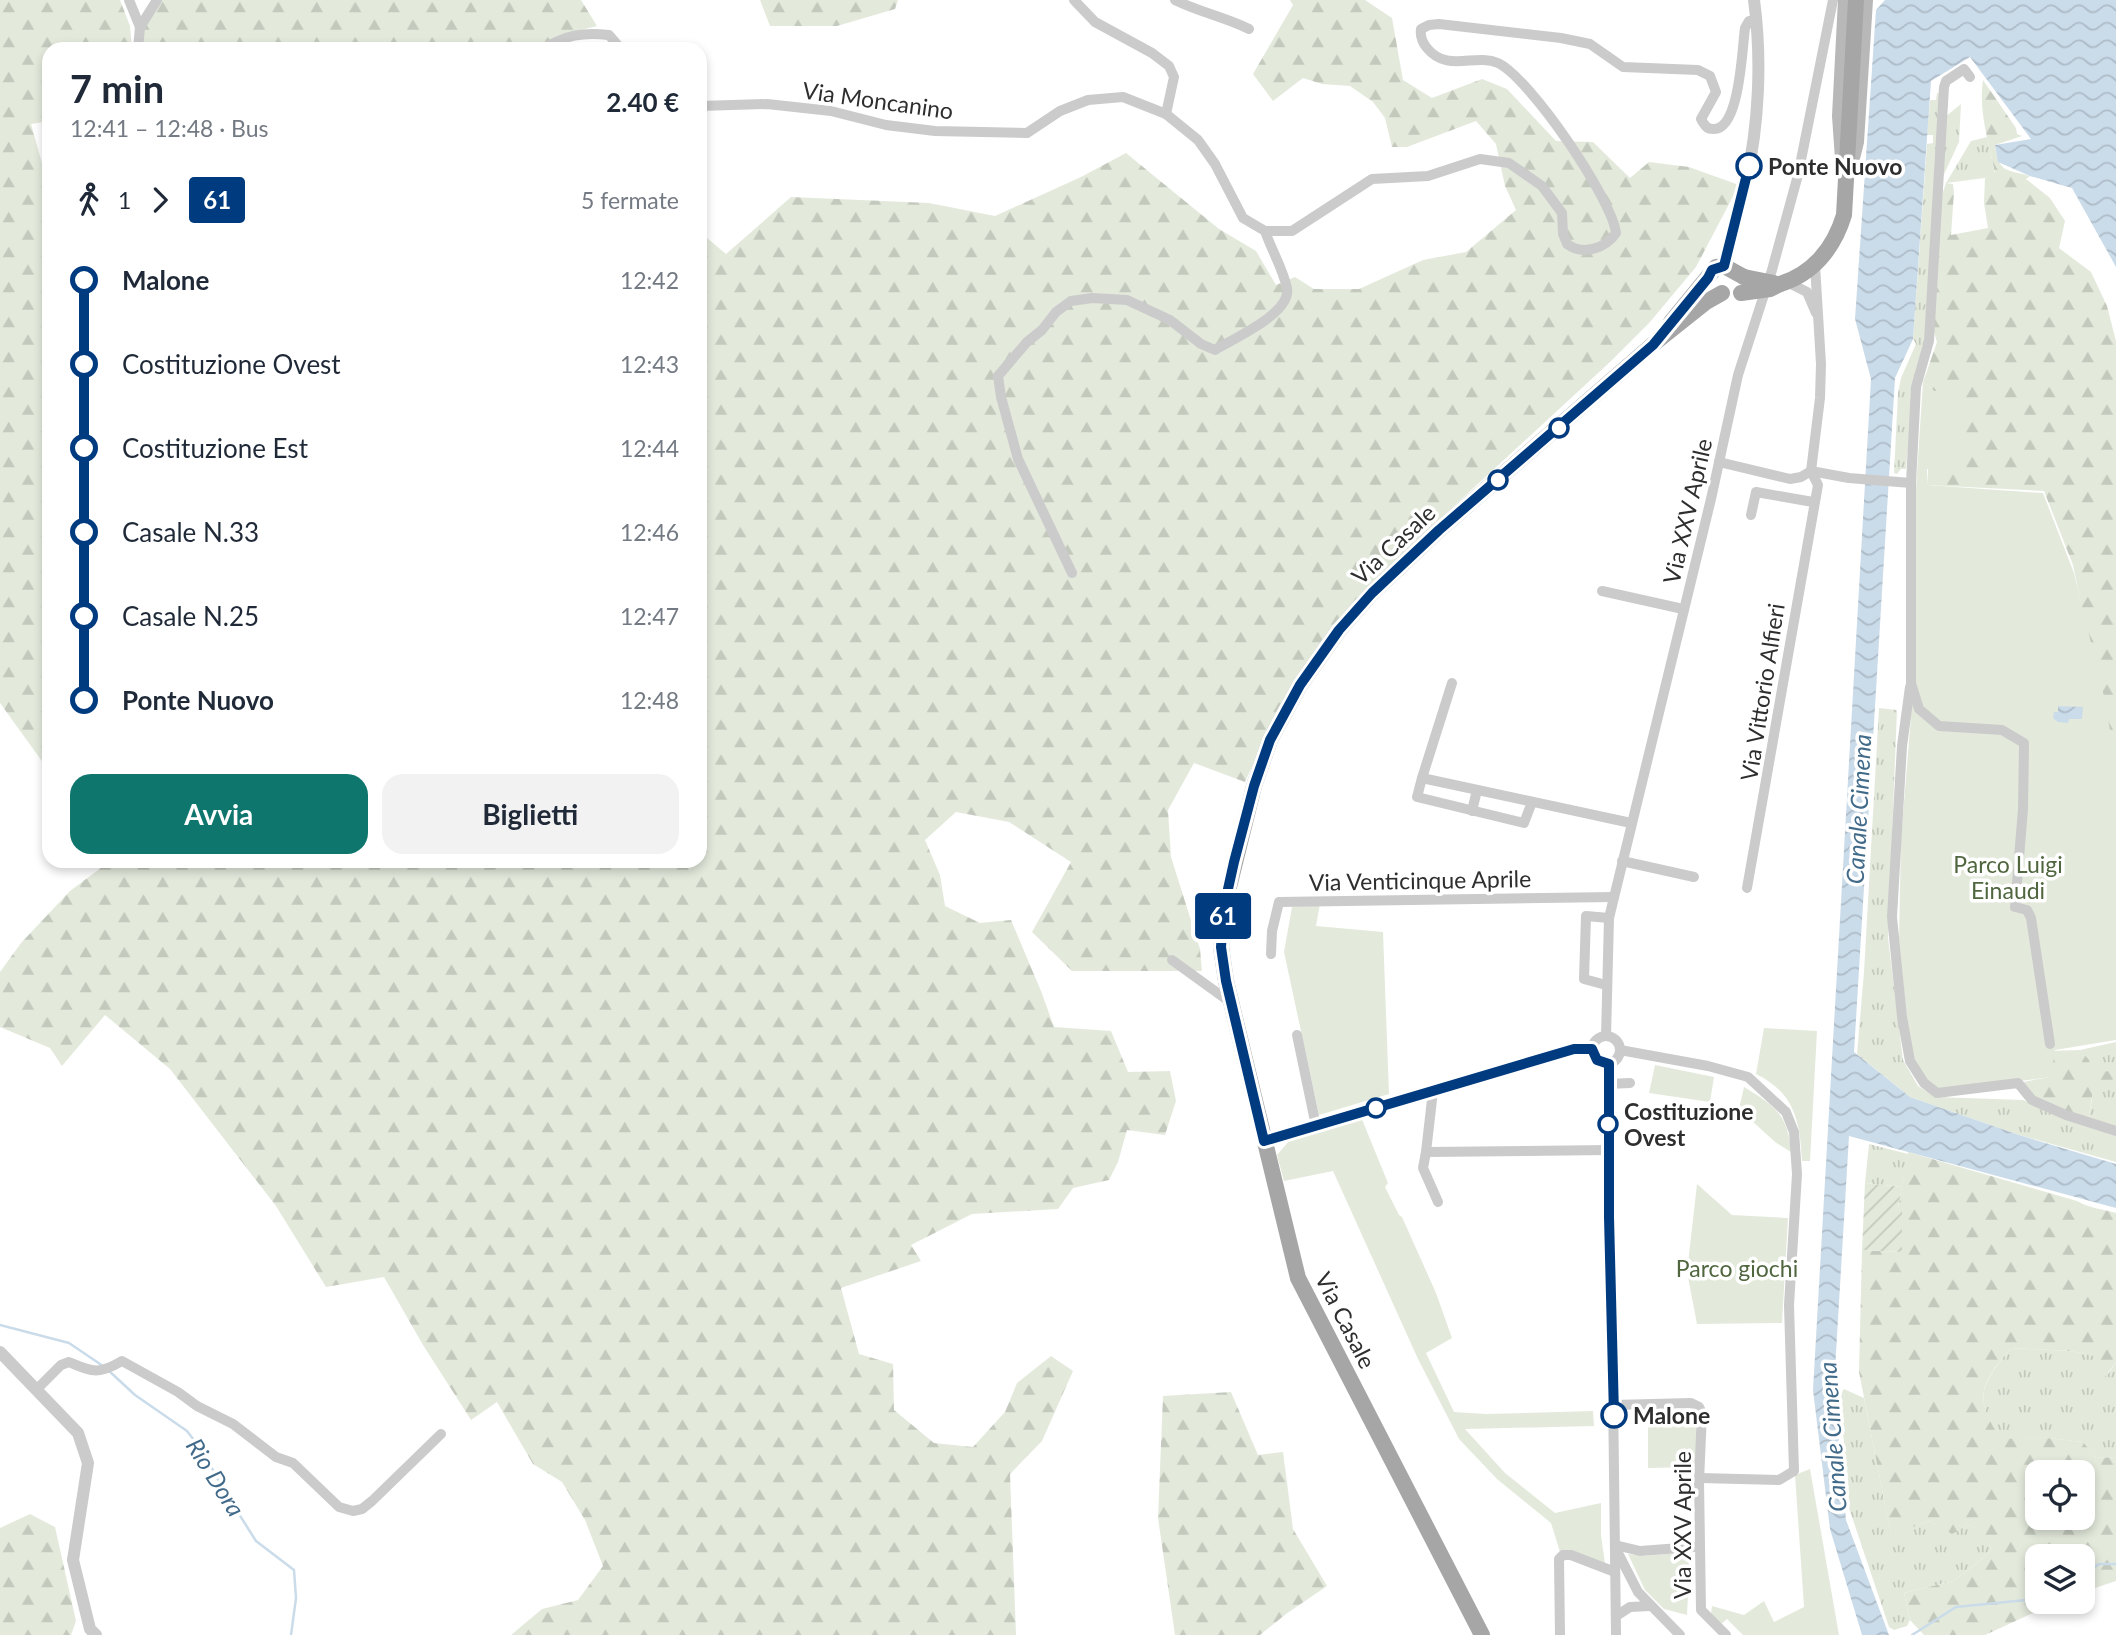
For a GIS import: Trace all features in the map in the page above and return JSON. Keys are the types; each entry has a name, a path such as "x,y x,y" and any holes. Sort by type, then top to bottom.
{"main road":[{"path":"1845,0 1839,116 1846,187"},
{"path":"1657,341 1708,278 1713,290 1731,282 1783,283 1815,265 1829,248 1841,226 1846,187 1856,0"},
{"path":"1846,187 1857,142 1866,0"},
{"path":"1657,341 1731,282"},
{"name":"Via Casale","path":"1482,1635 1298,1278 1231,1002 1221,947 1226,895 1254,786 1270,740 1300,685 1339,630 1372,593 1439,530 1657,341"}],"street":[{"path":"129,0 140,27"},
{"path":"139,42 140,27 157,0"},
{"path":"1074,0 1095,22 1152,53 1169,66 1174,76 1166,114"},
{"path":"1175,0 1249,29"},
{"path":"1731,282 1754,140 1759,59 1754,0"},
{"name":"Via XXV Aprile","path":"1606,1035 1609,918 1738,375 1772,271 1798,175 1833,0"},
{"path":"1072,573 1018,459 998,376 1056,312 1071,301 1092,298 1127,300 1170,320 1201,344 1215,350 1279,310 1287,299 1287,289 1265,231 1292,231 1372,180 1428,176 1480,159 1509,163 1542,186 1562,213 1564,240 1572,248 1580,250 1605,246 1616,233 1612,217 1538,99 1521,80 1498,63 1461,63 1432,54 1422,41 1421,29 1439,24 1561,38 1590,44 1623,67 1698,70 1710,76 1715,86 1713,99 1701,119 1706,126 1713,129 1725,125 1732,113 1745,28 1749,21 1757,19"},
{"path":"555,42 562,38 591,33 609,35 615,42"},
{"path":"1970,77 1964,69 1946,81 1944,87 1929,341 1916,387 1911,482 1910,683 1902,746 1892,917 1902,1017 1910,1061 1924,1083 1937,1093 2018,1083 2032,1100 2066,1115 2116,1131"},
{"name":"Via Moncanino","path":"707,106 767,104 831,111 886,125 934,131 1027,133 1060,110 1088,100 1123,97 1166,114 1198,140 1215,164 1243,218 1265,231"},
{"name":"Via Vittorio Alfieri","path":"1747,888 1818,485 1811,471 1820,398 1821,364 1815,265"},
{"name":"Via Vittorio Alfieri","path":"1783,283 1807,292 1818,317"},
{"path":"1719,462 1790,479 1811,471 1858,479 1911,482"},
{"path":"1751,515 1756,492 1813,502"},
{"path":"1602,591 1683,609"},
{"path":"1452,683 1417,797 1524,823 1532,802"},
{"path":"1910,683 1919,709 1939,726 2002,730 2024,743 2023,808 2015,907 2028,910 2031,918 2050,1044"},
{"path":"1422,778 1631,823"},
{"path":"1472,811 1477,790"},
{"path":"1622,861 1694,877"},
{"name":"Via Venticinque Aprile","path":"1271,954 1272,930 1279,902 1614,897"},
{"path":"1606,985 1584,979 1586,916 1609,918"},
{"path":"1172,960 1231,1002"},
{"path":"1297,1035 1316,1126"},
{"path":"1606,1035 1615,1039 1620,1050 1615,1061 1609,1064 1597,1060 1592,1049 1598,1038 1606,1035"},
{"path":"1264,1141 1574,1049 1592,1049"},
{"path":"1620,1050 1708,1066 1748,1077 1786,1112 1794,1132 1797,1187 1788,1305 1794,1471 1779,1480 1700,1478"},
{"name":"Via XXV Aprile","path":"1609,1064 1616,1635"},
{"path":"1608,1084 1630,1083"},
{"path":"1433,1091 1423,1168 1427,1187 1438,1202"},
{"path":"1426,1152 1608,1150"},
{"path":"0,1352 78,1433 88,1463 74,1560 90,1629 96,1635"},
{"path":"36,1390 61,1365 69,1362 94,1373 121,1361 233,1424 276,1457 293,1463 339,1507 353,1511 362,1509 372,1501 441,1434"},
{"name":"Via XXV Aprile","path":"1614,1405 1691,1404 1699,1407 1702,1413 1701,1610 1726,1635"},
{"path":"1615,1545 1640,1551 1694,1547"},
{"name":"Via XXV Aprile","path":"1615,1545 1633,1584 1650,1606 1680,1635"},
{"path":"1560,1635 1559,1559 1563,1555 1571,1555 1615,1572"},
{"name":"Via XXV Aprile","path":"1616,1616 1630,1606 1650,1606"}],"green space":[{"path":"0,0 120,0 130,26 131,42 42,42 42,122 31,124 42,163 42,761 0,703"},
{"path":"160,0 581,0 597,26 561,35 547,42 143,42 144,29"},
{"path":"760,0 898,0 895,9 837,26 770,26"},
{"path":"1290,0 1365,0 1392,18 1403,80 1432,98 1482,79 1507,89 1556,141 1593,142 1630,178 1649,162 1689,167 1739,185 1696,267 1650,322 1414,543 1265,738 1245,782 1194,763 1168,810 1171,857 1200,949 1202,971 1072,971 1032,932 1071,862 1009,822 956,812 925,840 940,875 945,906 980,923 1011,920 1054,1027 1111,1031 1128,1072 1170,1071 1176,1101 1165,1135 1127,1130 1118,1162 1109,1180 1073,1188 1058,1209 972,1214 911,1245 921,1261 841,1288 859,1354 893,1364 894,1410 934,1443 973,1447 1005,1412 1017,1383 1051,1356 1073,1371 1042,1441 1010,1474 1016,1635 511,1635 542,1609 578,1600 603,1566 585,1520 562,1482 533,1464 497,1402 471,1420 384,1277 326,1287 276,1206 170,1069 105,1015 62,1066 50,1048 0,1027 0,972 21,943 70,891 101,868 707,868 707,238 726,254 791,197 929,203 995,216 1081,177 1126,153 1219,229 1256,251 1276,285 1295,277 1314,289 1359,289 1423,260 1466,252 1516,210 1505,186 1496,144 1476,121 1407,147 1392,147 1385,118 1373,102 1350,86 1322,84 1303,78 1273,101 1253,74 1293,5"},
{"path":"1983,80 2016,128 2017,134 2022,136 1995,145 2001,165 2030,176 2026,179 2050,198 2065,221 2059,248 2091,272 2107,306 2116,341 2116,772 2073,565 2044,491 1927,485 1934,391 1923,382 1937,342 1934,332 1939,204 1946,183 1953,184 1951,235 1988,228 1984,203 1985,178 1995,173 1983,115"},
{"path":"1937,93 1940,94 1929,324 1914,388 1906,469 1901,469 1897,474 1894,473 1898,393 1901,378 1916,344 1913,339 1927,144 1933,143 1933,135 1927,135 1930,100 1936,100"},
{"path":"1961,104 1959,142 1941,181 1945,117"},
{"path":"1987,137 1995,174 1985,178 1946,183 1971,141"},
{"name":"Parco Luigi Einaudi","path":"1923,382 1934,391 1963,392 1967,442 1965,468 1927,469 1927,485 2043,493 2074,573 2103,692 2116,763 2116,1040 2055,1050 2051,1077 1939,1091 1921,1074 1910,1051 1899,938 1901,840 1914,679 1915,503"},
{"path":"1879,708 1897,710 1888,938 1903,1060 1918,1086 1936,1097 2023,1100 2116,1136 2116,1162 2019,1135 1910,1097 1857,1054"},
{"path":"1320,904 1316,926 1383,932 1389,1094 1319,1115 1284,952 1292,907"},
{"path":"1764,1028 1817,1031 1810,1161 1802,1161 1797,1121 1787,1100 1779,1090 1756,1074"},
{"path":"2116,1042 2116,1128 2088,1120 2093,1084 2080,1050"},
{"path":"2080,1050 2089,1060 2092,1072 2113,1071 2113,1086 2103,1091 2094,1086 2088,1120 2034,1099 2023,1082 2050,1077 2047,1051"},
{"path":"1655,1065 1714,1077 1710,1102 1649,1093"},
{"path":"1744,1087 1778,1112 1787,1128 1791,1152 1775,1142 1739,1109"},
{"path":"1361,1117 1388,1183 1385,1187 1402,1217 1436,1293 1452,1338 1426,1353 1454,1412 1486,1414 1593,1411 1594,1426 1465,1429 1505,1473 1555,1513 1601,1503 1605,1564 1560,1552 1551,1523 1497,1479 1459,1439 1418,1359 1333,1171 1284,1181 1277,1155 1289,1141"},
{"path":"1869,1144 1908,1154 1902,1187 1865,1183"},
{"path":"1908,1152 2116,1213 2116,1362 2102,1381 2094,1369 2095,1356 2070,1351 2011,1348 1987,1382 1984,1402 1986,1413 2001,1439 2048,1438 2083,1442 2096,1458 2116,1457 2116,1581 2095,1588 2095,1544 2025,1544 2025,1614 2031,1614 1985,1635 1924,1635 1910,1620 1904,1593 1953,1581 1991,1550 1985,1533 1968,1525 1952,1534 1929,1521 1891,1535 1859,1372 1862,1250 1902,1252 1898,1208"},
{"path":"1865,1183 1902,1187 1898,1207 1902,1211 1902,1252 1862,1250"},
{"name":"Parco giochi","path":"1697,1184 1732,1215 1788,1218 1782,1323 1697,1324 1687,1272"},
{"path":"2011,1348 2070,1351 2096,1356 2108,1374 2116,1362 2116,1457 2096,1458 2082,1442 2048,1438 2001,1440 1986,1413 1984,1392 1992,1372"},
{"path":"1844,1389 1864,1398 1891,1534 1929,1521 1952,1533 1968,1525 1986,1533 1991,1550 1953,1581 1904,1593 1910,1620 1907,1626 1894,1630 1889,1627 1849,1508 1839,1396"},
{"path":"1231,1392 1258,1455 1283,1452 1293,1529 1327,1586 1260,1635 1175,1635 1158,1518 1163,1396"},
{"path":"1691,1409 1698,1417 1698,1467 1648,1468 1648,1411"},
{"path":"1810,1469 1839,1635 1743,1635 1727,1619 1720,1625 1711,1613 1712,1606 1744,1615 1764,1601 1774,1622 1804,1607 1795,1475"},
{"path":"30,1514 55,1527 76,1621 71,1635 0,1635 0,1528"},
{"path":"1690,1552 1687,1615 1664,1609 1645,1590 1628,1554 1644,1556"}],"water":[{"name":"Canale Cimena","path":"1885,0 2116,0 2116,267 2072,188 2030,176 1998,162 1995,145 2031,139 1970,57 1931,81 1913,339 1895,378 1854,1052 1910,1097 2019,1135 2116,1164 2116,1208 1849,1136 1834,1386 1846,1520 1889,1635 1862,1635 1830,1529 1813,1390 1871,379 1855,319 1876,10"},
{"path":"2058,706 2083,707 2082,719 2069,719 2068,723 2058,722 2053,718 2054,712 2058,712"}],"waterway":[{"name":"Rio Dora","path":"0,1325 69,1343 103,1366"},
{"name":"Rio Dora","path":"108,1370 135,1395 187,1431 206,1456 220,1484 256,1541 294,1570 296,1598 291,1635"},
{"name":"Rio Dora","path":"2095,1567 2099,1564 2116,1564"},
{"name":"Rio Dora","path":"1912,1635 1956,1607 2025,1600"}],"bus line":[{"name":"61","path":"1614,1415 1609,1217 1609,1064 1602,1064 1597,1060 1592,1049 1574,1049 1264,1141 1226,981 1221,947 1224,907 1254,786 1270,740 1300,685 1339,630 1372,593 1439,530 1653,345 1712,270 1724,266 1749,166"}],"place":[{"name":"Ponte Nuovo","path":"1749,166"},
{"name":"Costituzione Ovest","path":"1608,1124"},
{"name":"Malone","path":"1614,1415"}]}
